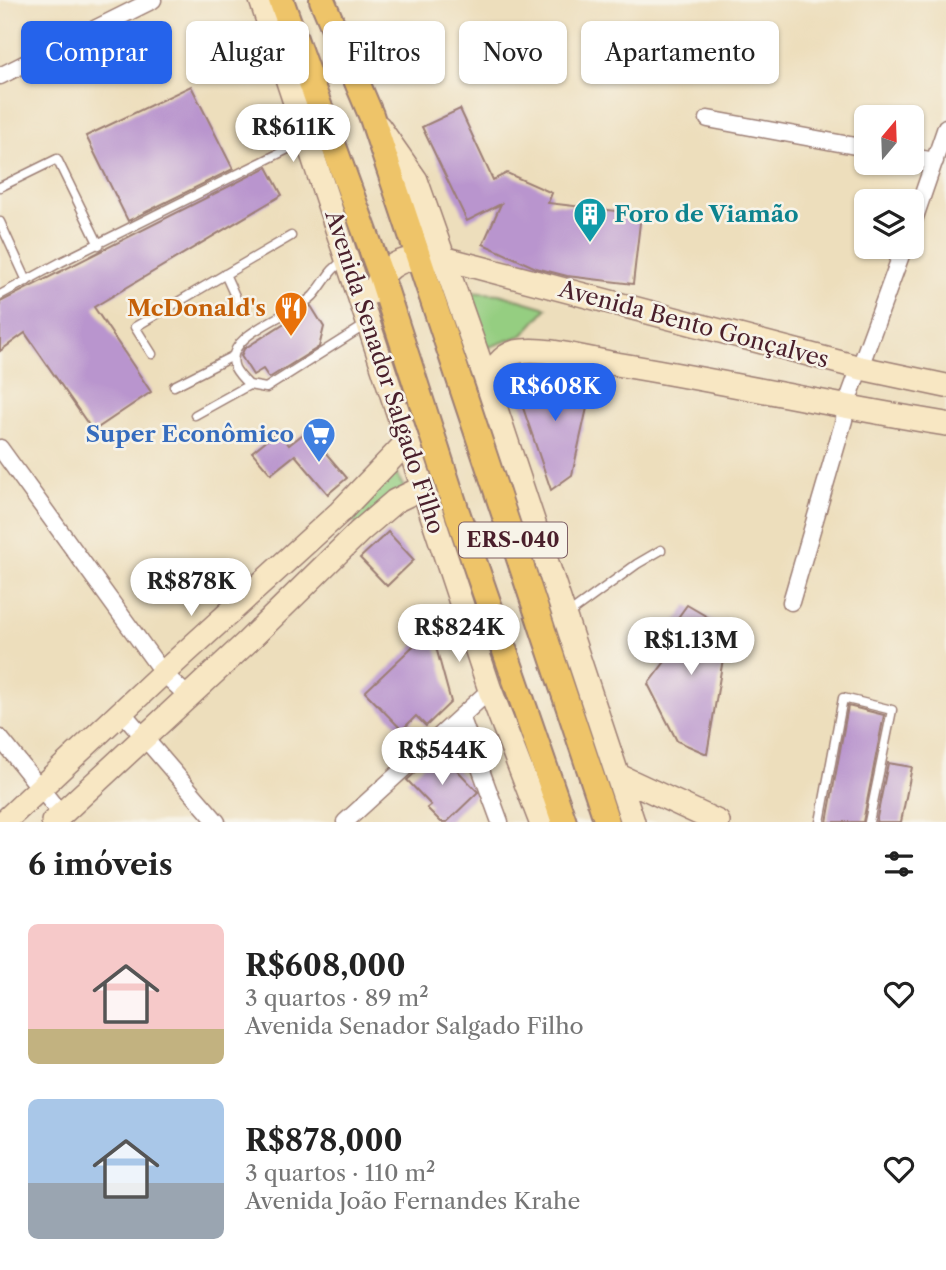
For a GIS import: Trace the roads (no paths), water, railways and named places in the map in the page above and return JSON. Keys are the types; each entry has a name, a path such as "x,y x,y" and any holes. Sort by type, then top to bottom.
{"main road":[{"name":"Avenida Senador Salgado Filho","path":"261,0 490,690 541,822"},
{"name":"Avenida Senador Salgado Filho","path":"281,0 381,276 461,525 564,822"},
{"name":"ERS-040","path":"323,0 431,258 607,822"},
{"path":"371,115 416,180 432,228 431,258 487,382 633,822"},
{"path":"432,228 476,267"},
{"path":"367,319 370,299 381,276 397,262 431,258"},
{"name":"Avenida Bento Gonçalves","path":"431,258 476,267 861,368 946,386"},
{"name":"Avenida Bento Gonçalves","path":"487,382 506,355 529,350 946,424"},
{"path":"5,822 340,512 407,442"},
{"path":"57,818 189,697 359,533 395,501 422,488"},
{"path":"340,512 359,533"},
{"path":"619,776 718,822"}],"street":[{"path":"0,76 153,0"},
{"path":"708,119 854,146"},
{"path":"924,192 946,127"},
{"path":"924,159 935,161"},
{"path":"791,602 844,421 845,408 900,259"},
{"path":"0,448 163,673 189,697"},
{"path":"345,822 490,690"},
{"path":"123,713 216,822"},
{"path":"461,716 500,822"},
{"path":"0,738 40,789 57,818"}],"lane":[{"path":"0,296 307,140"},
{"path":"0,187 57,159 99,245"},
{"path":"0,222 27,281"},
{"path":"152,354 135,327 290,236"},
{"path":"174,386 233,356 241,340 312,296 333,266 348,258"},
{"path":"225,274 239,305"},
{"path":"195,415 249,385 266,388 367,319"},
{"path":"233,356 236,370 249,385"},
{"path":"565,617 637,564 661,550"},
{"path":"820,822 843,698 892,710 869,822"}],"place":[{"name":"Foro de Viamão","path":"590,244"},
{"name":"McDonald's","path":"291,338"},
{"name":"Super Econômico","path":"319,464"}]}
